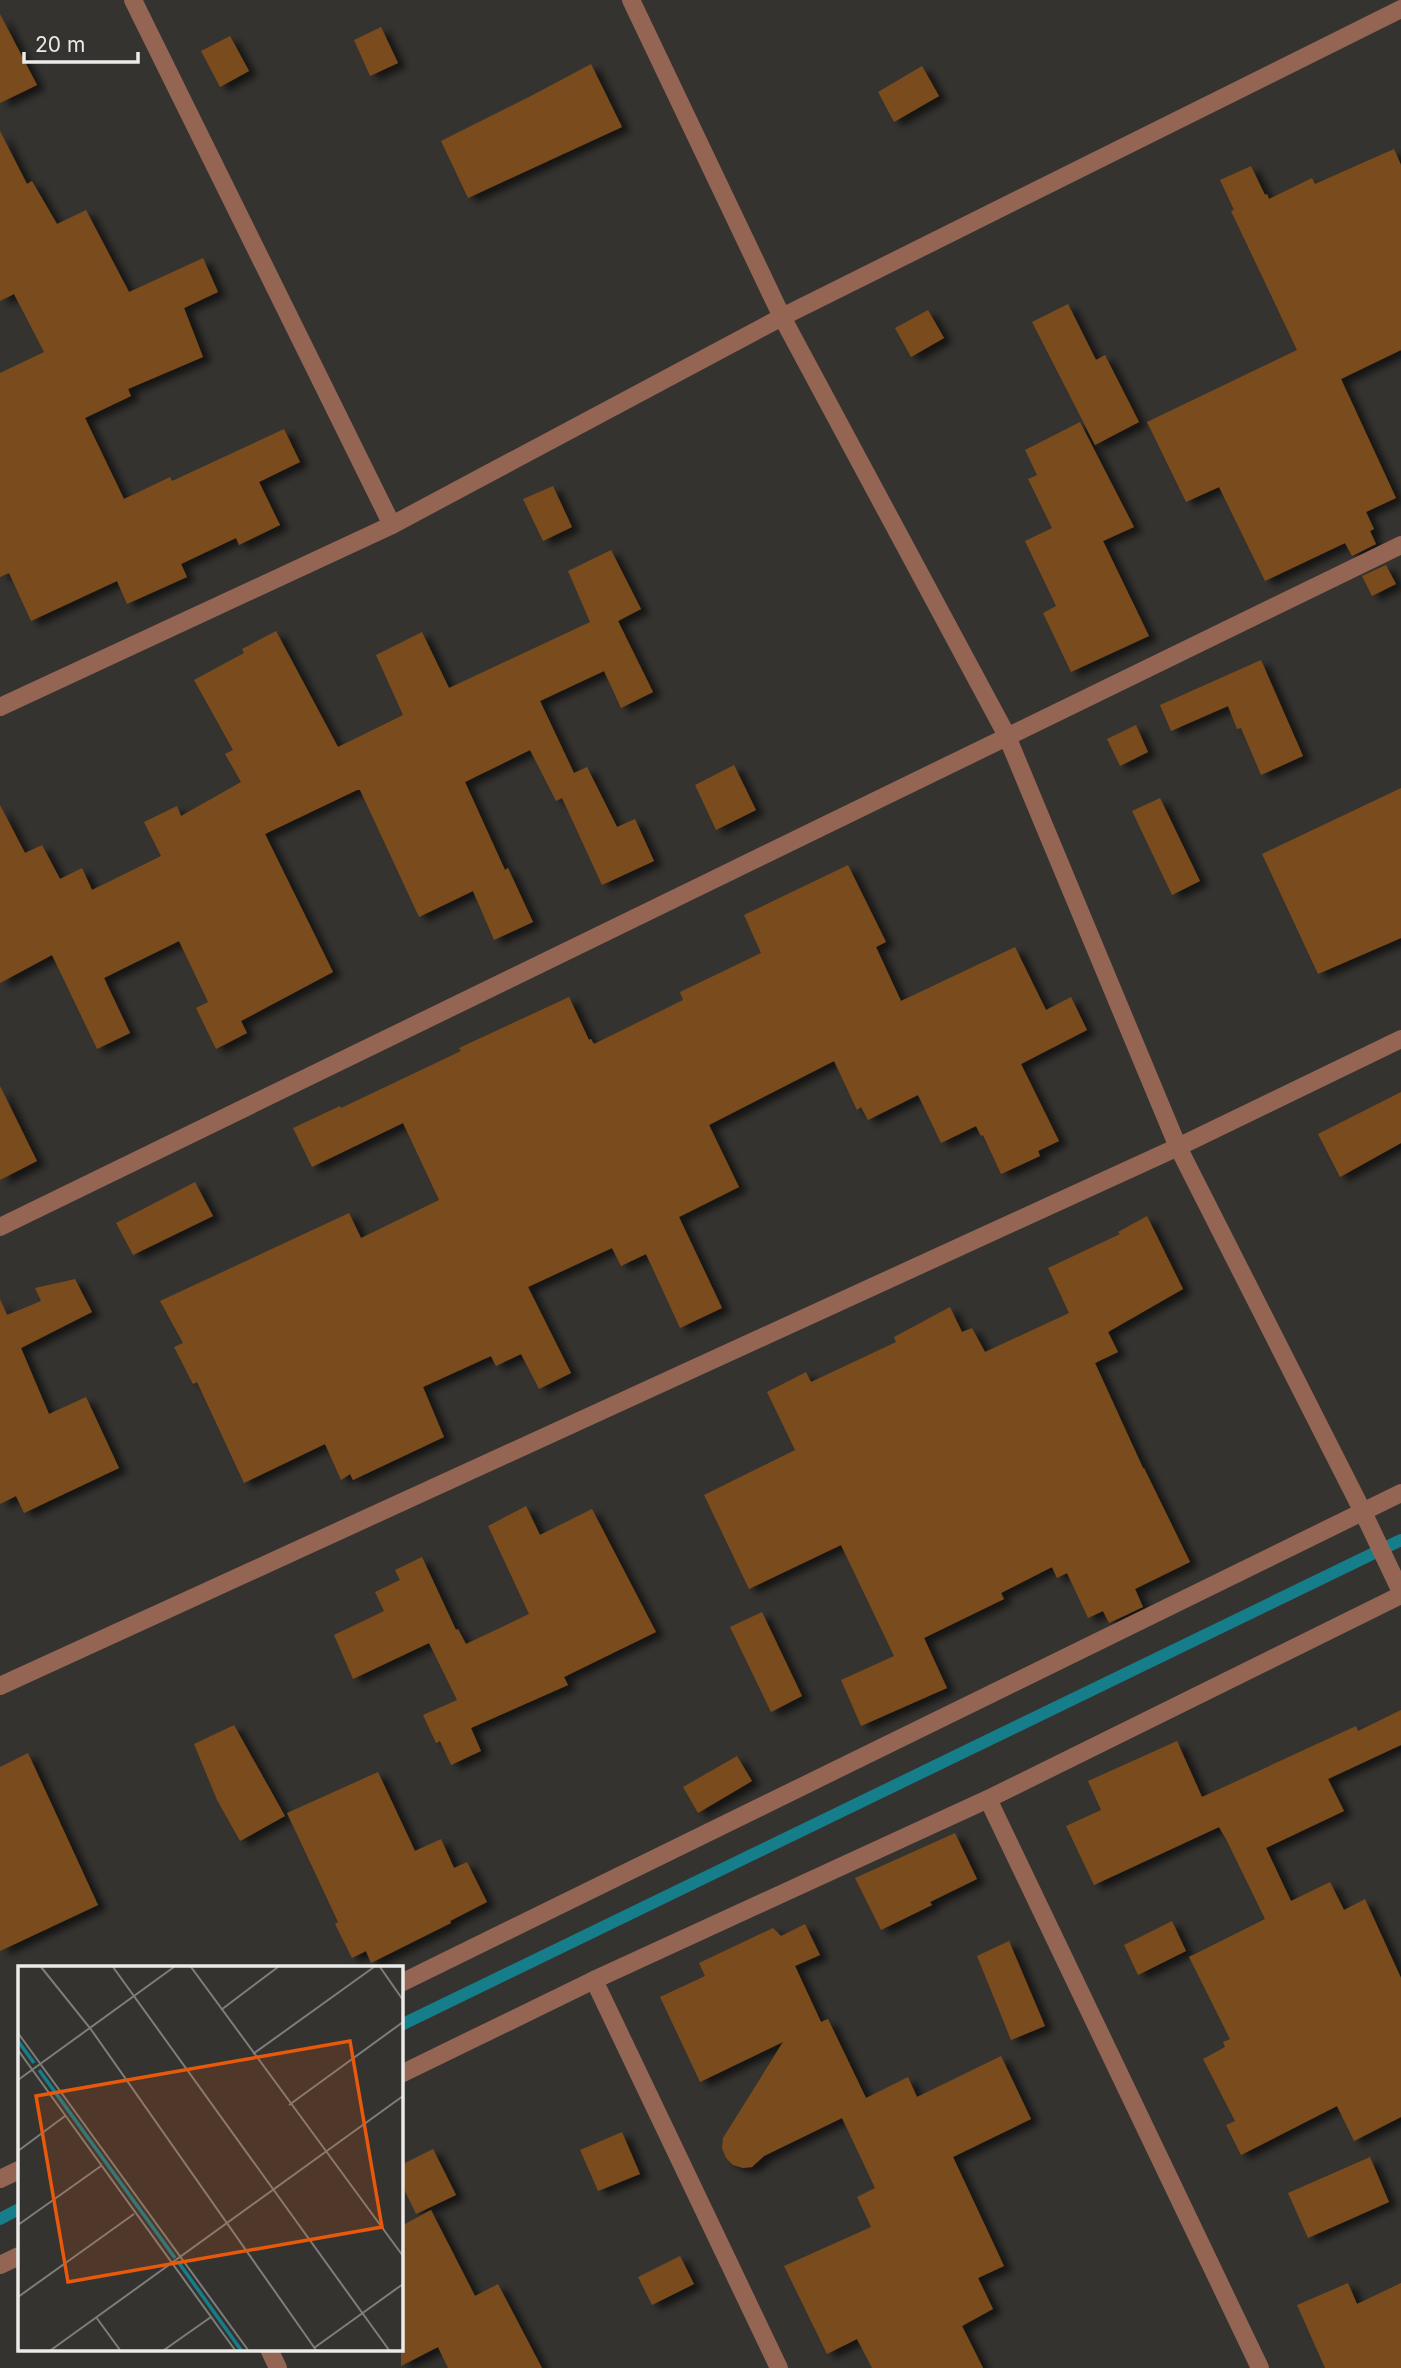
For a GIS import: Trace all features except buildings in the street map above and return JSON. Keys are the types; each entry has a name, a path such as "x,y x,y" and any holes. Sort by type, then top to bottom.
{"street":[{"path":"132,0 392,525"},
{"path":"402,2074 594,1980 988,1799 1401,1594 1363,1512 1178,1147 1006,734 782,317 631,0"},
{"path":"0,707 392,525 782,317 1401,9"},
{"path":"0,1227 319,1074 1006,734 1401,545"},
{"path":"0,1686 1178,1147 1401,1039"},
{"path":"402,1983 1401,1493"},
{"path":"988,1799 1260,2368"},
{"path":"594,1980 779,2368"},
{"path":"0,2179 18,2170"},
{"path":"0,2265 18,2256"},
{"path":"269,2350 278,2368"}],"waterway":[{"path":"402,2025 1401,1540"},
{"path":"0,2219 18,2210"}]}
